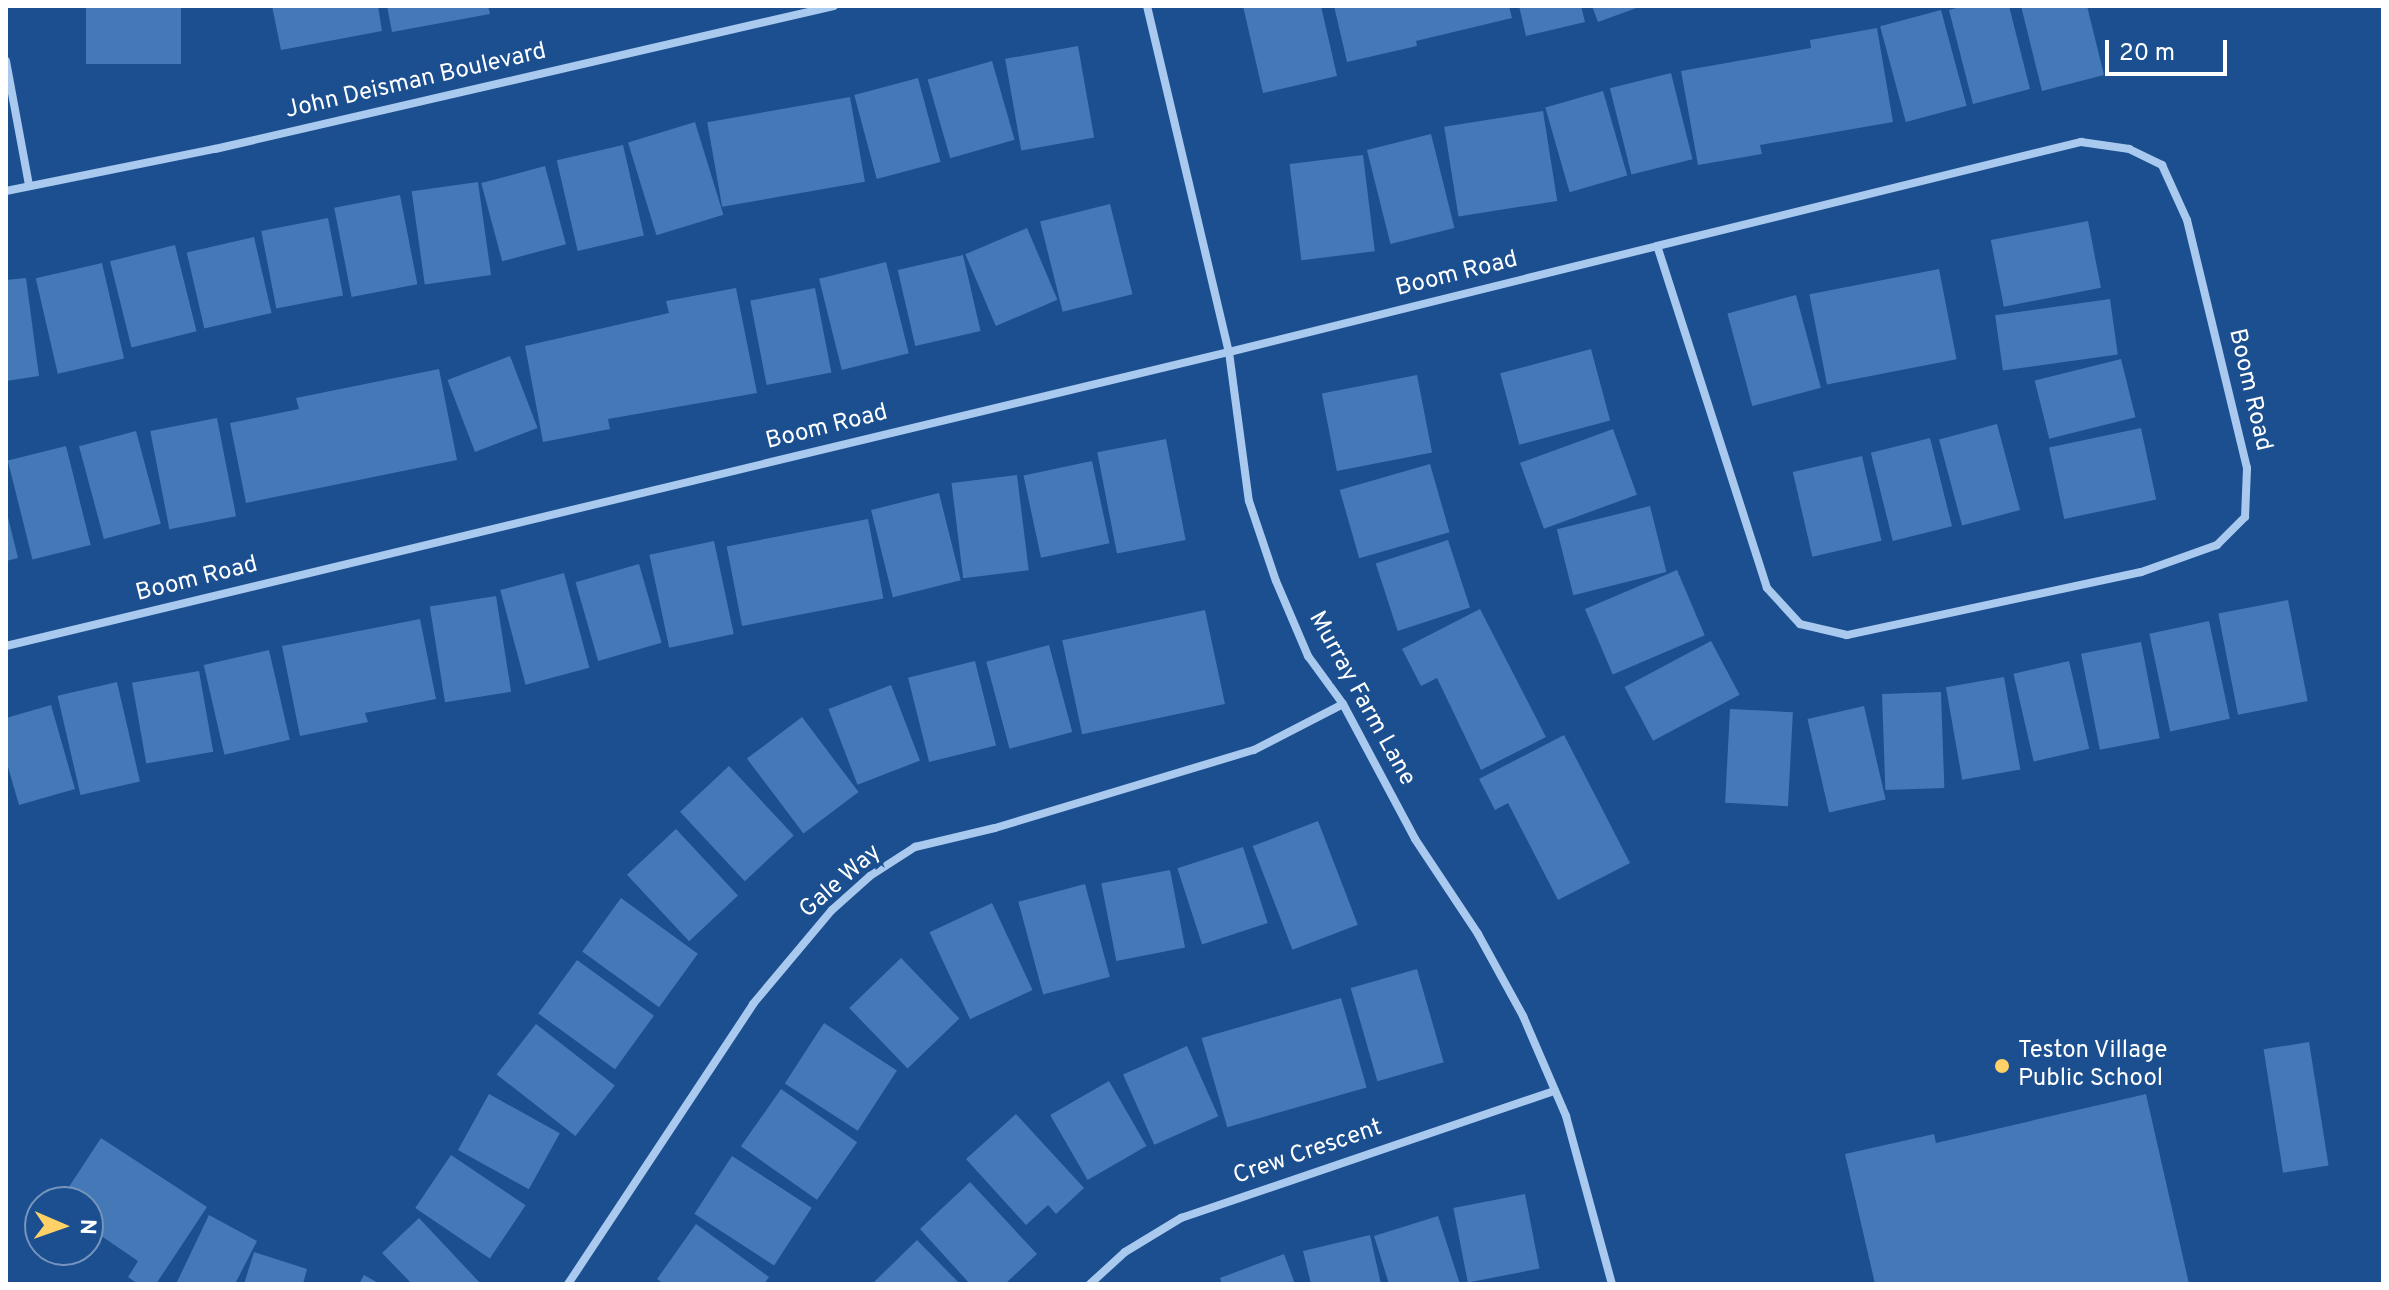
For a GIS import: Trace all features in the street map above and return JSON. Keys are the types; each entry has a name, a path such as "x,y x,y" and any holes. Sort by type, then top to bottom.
{"street":[{"name":"John Deisman Boulevard","path":"6,191 215,149 834,6"},
{"name":"Murray Farm Lane","path":"1147,6 1229,352 1249,501 1276,581 1308,656 1343,704 1415,839 1478,934 1508,989 1566,1116 1612,1284"},
{"path":"6,61 29,185"},
{"name":"Boom Road","path":"6,646 1229,352 1657,246 2081,142 2129,149 2162,165 2187,220 2247,468 2245,517 2217,545 2141,572 1847,635 1800,624 1767,588 1657,246"},
{"name":"Gale Way","path":"568,1284 753,1004 832,910 870,876 915,847 995,828 1254,750 1343,704"},
{"name":"Crew Crescent","path":"1090,1284 1125,1252 1181,1218 1555,1091"}],"building":[{"path":"86,6 181,6 181,64 86,64"},
{"path":"272,6 378,6 382,31 281,50"},
{"path":"387,6 488,6 490,14 392,32"},
{"path":"1243,6 1321,6 1337,76 1263,93"},
{"path":"1334,6 1509,6 1512,18 1416,41 1417,46 1347,62"},
{"path":"1519,6 1581,6 1585,22 1526,36"},
{"path":"1592,6 1642,6 1598,22"},
{"path":"1963,6 2009,6 2030,89 1973,104 1949,10"},
{"path":"2021,6 2087,6 2104,75 2042,91"},
{"path":"1941,10 1967,106 1906,122 1880,26"},
{"path":"1877,28 1893,122 1760,145 1762,154 1698,165 1681,71 1811,48 1810,40"},
{"path":"1078,46 1094,138 1021,150 1005,59"},
{"path":"992,61 1015,140 950,158 928,79"},
{"path":"1671,73 1693,159 1631,175 1610,88"},
{"path":"918,78 941,162 877,179 854,95"},
{"path":"1603,91 1627,176 1570,192 1545,108"},
{"path":"850,97 865,182 722,207 707,122"},
{"path":"1543,111 1557,201 1458,217 1444,127"},
{"path":"695,122 723,215 656,235 628,142"},
{"path":"1431,134 1454,228 1390,244 1367,150"},
{"path":"623,145 644,236 578,251 557,160"},
{"path":"1363,155 1375,251 1301,260 1290,164"},
{"path":"545,166 566,244 502,261 481,183"},
{"path":"478,182 491,275 425,284 412,191"},
{"path":"400,195 417,284 352,297 334,208"},
{"path":"1110,204 1132,294 1063,312 1040,221"},
{"path":"328,218 343,296 276,309 261,231"},
{"path":"2088,221 2101,288 2004,307 1991,240"},
{"path":"1027,228 1057,300 996,326 965,254"},
{"path":"254,237 272,313 204,329 187,253"},
{"path":"175,245 197,331 132,348 110,261"},
{"path":"963,255 981,331 915,346 898,270"},
{"path":"886,262 909,353 842,370 819,279"},
{"path":"102,263 124,358 58,374 36,278"},
{"path":"1939,269 1957,359 1827,384 1809,294"},
{"path":"26,278 39,376 6,381 6,280"},
{"path":"736,288 757,393 608,419 610,429 543,442 525,346 669,313 666,301"},
{"path":"815,288 831,372 767,385 750,301"},
{"path":"1796,295 1821,388 1752,406 1727,313"},
{"path":"2110,299 2118,354 2003,371 1995,315"},
{"path":"1591,349 1610,420 1519,445 1500,373"},
{"path":"510,356 538,428 475,452 447,380"},
{"path":"2121,359 2136,417 2049,439 2035,381"},
{"path":"439,369 457,460 246,503 230,423 299,409 296,398"},
{"path":"1417,375 1432,453 1337,471 1322,394"},
{"path":"217,418 236,516 169,529 150,431"},
{"path":"1997,424 2020,510 1962,525 1939,440"},
{"path":"2141,428 2156,499 2064,519 2049,448"},
{"path":"1613,429 1637,495 1544,529 1520,463"},
{"path":"136,431 161,524 104,539 79,446"},
{"path":"1930,438 1952,526 1893,541 1871,453"},
{"path":"1166,439 1186,540 1117,553 1097,452"},
{"path":"66,446 91,545 32,559 8,461"},
{"path":"1862,456 1882,541 1812,557 1793,472"},
{"path":"1092,461 1109,543 1041,558 1024,476"},
{"path":"1430,464 1450,532 1359,558 1340,490"},
{"path":"1017,475 1029,570 963,578 951,483"},
{"path":"939,493 961,580 893,597 871,510"},
{"path":"1650,506 1666,572 1573,595 1557,529"},
{"path":"6,509 18,558 6,561"},
{"path":"868,519 883,599 742,626 727,546"},
{"path":"1448,540 1470,608 1398,631 1376,563"},
{"path":"714,541 734,634 669,648 649,555"},
{"path":"639,564 662,643 598,661 576,582"},
{"path":"1677,570 1705,635 1613,674 1585,609"},
{"path":"564,573 589,668 526,685 500,590"},
{"path":"496,596 511,692 445,702 430,606"},
{"path":"2288,600 2308,701 2238,715 2218,614"},
{"path":"1480,609 1546,737 1481,770 1437,678 1421,686 1402,649"},
{"path":"1205,610 1225,704 1082,734 1062,640"},
{"path":"420,619 436,699 365,713 368,722 300,736 282,646"},
{"path":"2209,621 2230,719 2170,731 2149,634"},
{"path":"1711,641 1740,695 1653,741 1624,687"},
{"path":"2141,642 2160,738 2100,750 2081,654"},
{"path":"1049,645 1072,732 1010,749 986,662"},
{"path":"269,650 290,740 224,755 204,665"},
{"path":"975,661 996,745 929,762 908,678"},
{"path":"2069,661 2089,749 2034,762 2013,674"},
{"path":"199,671 213,752 146,764 132,683"},
{"path":"2004,677 2020,770 1962,780 1946,687"},
{"path":"117,682 140,781 81,795 58,696"},
{"path":"891,685 920,761 857,785 828,709"},
{"path":"1941,692 1944,788 1885,790 1882,694"},
{"path":"51,705 75,789 19,805 6,760 6,718"},
{"path":"1864,706 1886,800 1829,813 1807,719"},
{"path":"1730,709 1793,712 1788,806 1725,803"},
{"path":"802,717 859,792 803,834 747,759"},
{"path":"1564,735 1630,863 1558,900 1508,803 1495,810 1479,779"},
{"path":"729,766 794,835 745,881 680,812"},
{"path":"1318,821 1358,925 1292,950 1253,846"},
{"path":"676,829 738,896 689,941 627,875"},
{"path":"1243,847 1268,923 1202,944 1177,868"},
{"path":"1170,870 1185,948 1116,961 1101,883"},
{"path":"1085,884 1110,977 1043,995 1018,902"},
{"path":"621,898 698,954 659,1007 582,951"},
{"path":"992,903 1033,990 970,1019 929,932"},
{"path":"901,958 959,1018 908,1068 849,1008"},
{"path":"577,960 654,1016 615,1069 538,1013"},
{"path":"1417,969 1444,1062 1377,1081 1351,988"},
{"path":"1341,998 1367,1087 1227,1127 1202,1038"},
{"path":"824,1023 897,1070 858,1131 785,1083"},
{"path":"536,1024 615,1086 575,1136 497,1074"},
{"path":"2309,1042 2329,1165 2283,1173 2264,1049"},
{"path":"1187,1046 1218,1116 1154,1145 1123,1074"},
{"path":"1109,1081 1146,1146 1088,1180 1050,1115"},
{"path":"781,1089 857,1142 817,1200 741,1146"},
{"path":"489,1094 560,1133 529,1189 458,1150"},
{"path":"2146,1094 2189,1284 1875,1284 1845,1154 1934,1134 1936,1143"},
{"path":"1016,1114 1084,1188 1056,1214 1048,1205 1026,1225 966,1159"},
{"path":"101,1138 207,1207 156,1284 138,1284 128,1277 138,1261 104,1238 104,1186 70,1186"},
{"path":"451,1155 526,1205 490,1258 415,1208"},
{"path":"732,1156 812,1208 774,1266 694,1214"},
{"path":"970,1182 1037,1254 1005,1284 970,1284 920,1229"},
{"path":"1525,1194 1540,1269 1468,1283 1453,1208"},
{"path":"209,1215 257,1241 235,1284 176,1284"},
{"path":"1438,1216 1460,1284 1389,1284 1374,1236"},
{"path":"419,1218 481,1284 412,1284 382,1253"},
{"path":"696,1224 769,1277 764,1284 664,1284 657,1279"},
{"path":"1370,1235 1381,1284 1311,1284 1303,1251"},
{"path":"917,1240 960,1284 872,1284"},
{"path":"254,1252 307,1269 303,1284 244,1284"},
{"path":"1284,1254 1295,1284 1222,1284 1220,1278"},
{"path":"364,1275 380,1284 359,1284"}],"place":[{"name":"Teston Village Public School","path":"2002,1066"}]}
